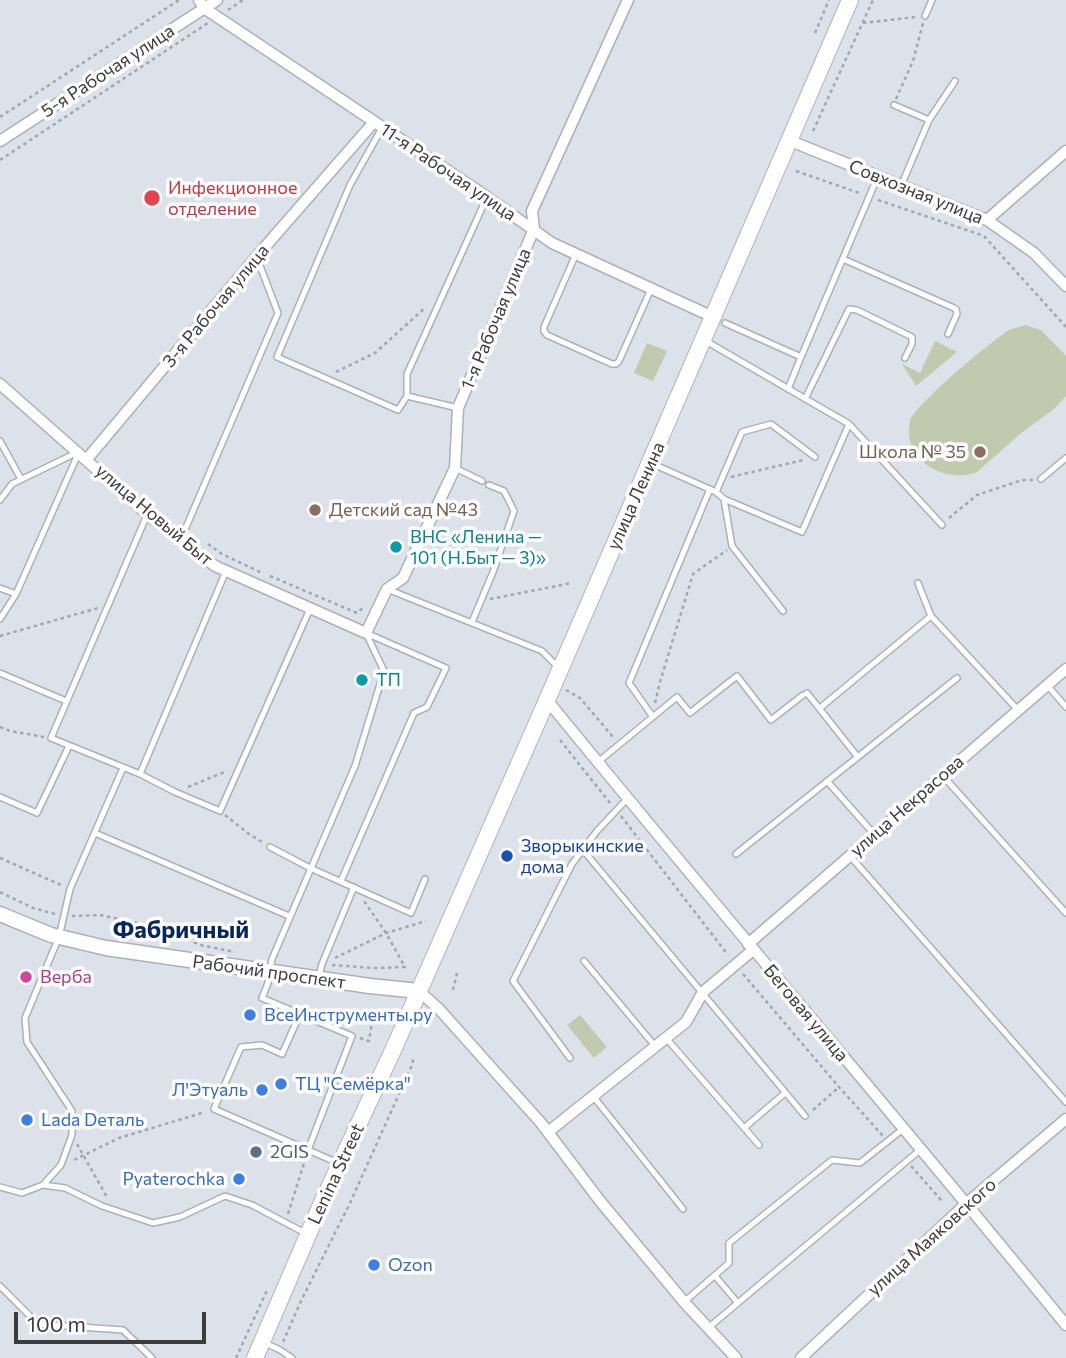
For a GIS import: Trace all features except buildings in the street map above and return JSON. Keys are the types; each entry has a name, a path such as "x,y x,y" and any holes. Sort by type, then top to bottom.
{"main road":[{"name":"улица Ленина","path":"419,990 548,700 703,340 719,320 788,140 850,0"},
{"name":"Lenina Street","path":"255,1358 419,990"}],"street":[{"name":"5-я Рабочая улица","path":"0,141 202,4 217,0"},
{"name":"1-я Рабочая улица","path":"366,633 387,589 403,578 455,468 458,408 534,229 533,211 628,0"},
{"name":"11-я Рабочая улица","path":"202,4 552,243 719,320"},
{"name":"3-я Рабочая улица","path":"83,456 257,256 378,125"},
{"name":"Совхозная улица","path":"788,140 987,220 1034,253 1066,286"},
{"path":"987,220 1066,151"},
{"name":"улица Новый Быт","path":"0,384 147,514 183,533 215,566 366,633"},
{"name":"улица Некрасова","path":"548,1132 686,1022 703,992 736,964 751,947 874,834 1066,669"},
{"name":"Беговая улица","path":"548,700 1066,1325"},
{"name":"Рабочий проспект","path":"0,914 59,937 106,948 268,971 321,971 370,986 419,990"},
{"path":"419,990 548,1132 600,1201 684,1302 736,1358"},
{"name":"улица Маяковского","path":"802,1358 967,1203 1066,1119"}],"lane":[{"path":"925,16 932,0"},
{"path":"901,186 929,120 955,81"},
{"path":"894,105 929,120"},
{"path":"378,125 277,357 398,411 407,396 407,374 488,197"},
{"path":"788,389 878,176"},
{"path":"576,254 544,327 547,335 616,364 651,289"},
{"path":"183,533 278,313 257,256"},
{"path":"843,259 957,309 948,334"},
{"path":"805,399 849,309 857,310 912,337 912,344 905,358"},
{"path":"719,320 801,357"},
{"path":"267,339 281,345"},
{"path":"703,340 849,424 942,525"},
{"path":"407,396 458,408"},
{"path":"653,717 629,683 713,491 742,432 771,424 815,457"},
{"path":"650,463 713,491 724,499 802,532 849,424"},
{"path":"0,441 21,479"},
{"path":"0,500 12,484 21,479 83,456"},
{"path":"0,619 16,594 83,456"},
{"path":"1041,479 1066,458"},
{"path":"455,468 482,481"},
{"path":"472,622 514,512 504,491 489,485"},
{"path":"724,499 732,546 783,611"},
{"path":"147,514 51,738 220,811 310,609"},
{"path":"140,775 226,571"},
{"path":"918,583 931,616 1018,710"},
{"path":"0,588 16,594"},
{"path":"387,589 542,651 561,669"},
{"path":"820,708 931,616"},
{"path":"308,1150 352,1036 262,998 268,984 268,971 289,916 355,766 384,671 366,633"},
{"path":"341,881 414,713 427,707 446,668 366,633"},
{"path":"0,673 66,701"},
{"path":"598,762 677,697 690,713 737,676 771,720 805,694 820,708 857,756"},
{"path":"736,854 957,678"},
{"path":"1047,685 1066,707"},
{"path":"0,797 37,813 69,746"},
{"path":"0,1187 22,1193 43,1185 61,1166 72,1135 72,1111 27,1042 25,1018 59,937 70,888 123,768"},
{"path":"943,776 1066,913"},
{"path":"827,781 874,834"},
{"path":"570,1058 513,981 572,864 597,831 628,798"},
{"path":"95,833 289,916"},
{"path":"270,846 310,868 411,913 425,879"},
{"path":"583,850 805,1116"},
{"path":"850,856 1066,1102"},
{"path":"321,971 354,887"},
{"path":"584,961 655,1046"},
{"path":"300,1014 282,1054 262,1045 241,1047 214,1109 340,1164"},
{"path":"666,1038 759,1145"},
{"path":"744,1128 785,1093"},
{"path":"593,1096 683,1209"},
{"path":"684,1302 729,1263 729,1243 832,1160 860,1163 904,1128"},
{"path":"708,1328 921,1149"},
{"path":"43,1185 65,1188 114,1210 153,1223 180,1217 225,1196 252,1205 308,1235"},
{"path":"715,1276 738,1303"},
{"path":"0,1286 37,1324 123,1330 152,1358"},
{"path":"262,1342 292,1358"}],"path":[{"path":"0,117 179,0"},
{"path":"0,160 243,0"},
{"path":"815,33 829,0"},
{"path":"813,131 873,0"},
{"path":"863,23 925,16 913,61 894,105"},
{"path":"796,172 984,236 1066,327"},
{"path":"323,378 375,354 425,308"},
{"path":"721,479 815,457"},
{"path":"942,525 977,495 1022,480 1041,479"},
{"path":"183,533 222,554 356,613 367,605"},
{"path":"653,717 660,682 694,574 732,546"},
{"path":"480,601 572,583"},
{"path":"0,636 108,604"},
{"path":"564,688 580,698 619,744"},
{"path":"0,727 51,738"},
{"path":"560,740 736,964 888,1141"},
{"path":"176,792 242,765"},
{"path":"220,811 249,834 270,846"},
{"path":"0,858 70,888"},
{"path":"321,971 405,967 386,933 354,887"},
{"path":"0,892 33,908 64,917 100,915 142,924 200,945 236,952"},
{"path":"321,971 386,933 426,921"},
{"path":"453,990 457,973"},
{"path":"369,1041 373,1016"},
{"path":"280,1350 413,1063 412,1056"},
{"path":"805,1116 839,1087"},
{"path":"61,1166 119,1138 214,1109"},
{"path":"72,1135 114,1210"},
{"path":"285,1223 308,1150"},
{"path":"906,1161 942,1201"}],"green space":[{"path":"1025,325 1041,330 1066,356 1066,396 977,472 951,475 928,466 912,447 909,435 910,421 914,413 955,373 988,346 1009,330"},
{"path":"935,341 957,352 916,386 902,364 920,373"},
{"path":"647,343 667,351 653,381 634,373"},
{"path":"580,1015 607,1047 594,1058 567,1025"}],"place":[{"name":"Инфекционное отделение","path":"152,198"},
{"name":"Школа № 35","path":"980,452"},
{"name":"Детский сад №43","path":"315,510"},
{"name":"ВНС «Ленина — 101 (Н.Быт — 3)»","path":"396,547"},
{"name":"ТП","path":"362,680"},
{"name":"Зворыкинские дома","path":"507,856"},
{"name":"Верба","path":"26,977"},
{"name":"ВсеИнструменты.ру","path":"250,1015"},
{"name":"ТЦ \"Семёрка\"","path":"281,1084"},
{"name":"Л'Этуаль","path":"262,1090"},
{"name":"Lada Dеталь","path":"27,1120"},
{"name":"2GIS","path":"256,1152"},
{"name":"Pyaterochka","path":"239,1179"},
{"name":"Ozon","path":"374,1265"}],"district":[{"name":"Фабричный","path":"181,930"}]}
